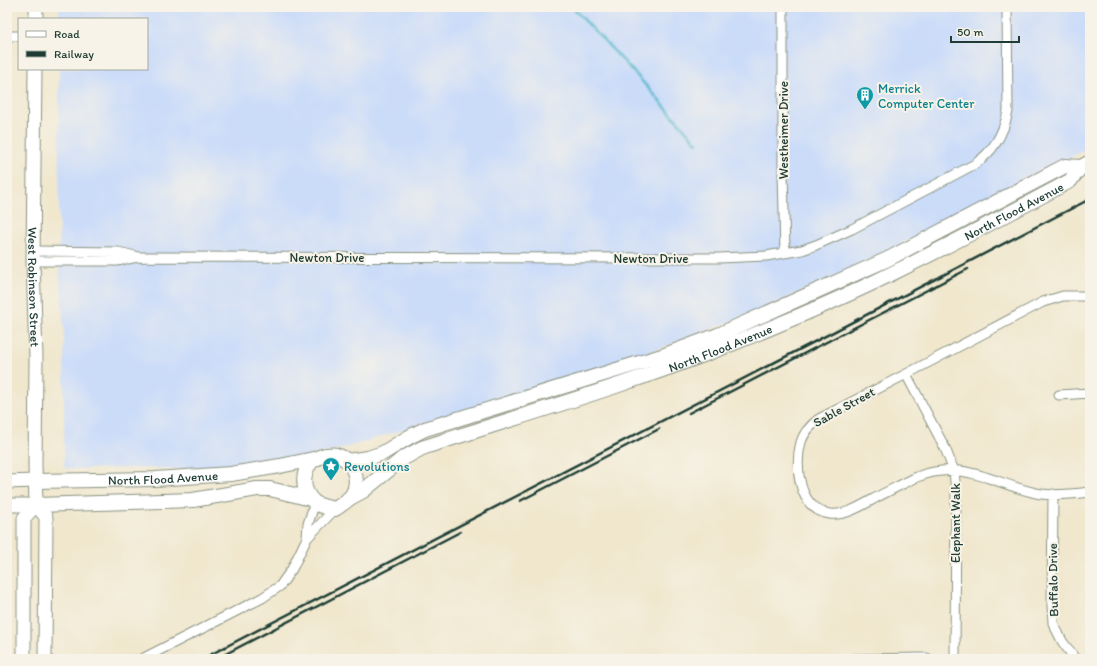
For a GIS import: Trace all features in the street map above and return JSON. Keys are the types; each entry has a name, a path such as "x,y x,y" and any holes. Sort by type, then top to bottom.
{"main road":[{"path":"36,7 36,18"},
{"name":"West Robinson Street","path":"35,70 33,256 36,358 35,481 36,505 46,517 45,659"},
{"name":"North Flood Avenue","path":"347,461 368,458 383,453 425,429 662,356 718,335 888,259 1066,166 1086,165"},
{"name":"North Flood Avenue","path":"348,499 363,491 402,459 422,448 609,388 722,348 834,300 900,269 1070,181 1086,165"},
{"path":"326,455 335,455 344,458 347,461 355,472 355,489 351,496 335,509 322,506 313,500 305,489 304,480 310,463 326,455"},
{"name":"North Flood Avenue","path":"7,482 155,479 231,474 318,458"},
{"name":"North Flood Avenue","path":"7,506 193,500 258,489 270,489 313,500"},
{"path":"24,659 24,518 36,505"}],"street":[{"name":"Westheimer Drive","path":"783,7 783,171 786,253"},
{"name":"Newton Drive","path":"33,256 117,261 138,257 715,258 766,256 802,250 852,229 975,164 991,151 1000,136 1008,111 1007,7"},
{"path":"7,36 18,36"},
{"name":"Sable Street","path":"1090,296 1063,296 1043,302 819,419 808,428 801,442 799,473 802,490 812,505 823,512 831,514 838,514 856,508 917,476 926,473 943,471 980,474 1043,494 1090,492"},
{"name":"Elephant Walk","path":"906,374 945,448 954,471 956,492 955,659"},
{"path":"1059,395 1090,393"},
{"name":"Buffalo Drive","path":"1053,494 1053,623 1062,641 1075,659"},
{"path":"307,538 313,500"},
{"path":"142,659 262,598 280,586 292,569 307,538 335,509"},
{"path":"854,659 927,658"}],"shaded area":[{"path":"59,7 1090,7 1090,147 873,259 761,310 604,368 344,448 272,464 195,470 154,468 70,469 64,467 64,330 59,267 59,70 148,70 148,18 59,18"}],"waterway":[{"path":"572,7 633,71 697,143"}],"railway":[{"path":"202,659 1090,199"},
{"path":"689,413 968,269"},
{"path":"520,501 659,429"},
{"path":"216,659 460,532"}],"place":[{"name":"Merrick Computer Center","path":"865,110"},
{"name":"Revolutions","path":"331,481"}]}
